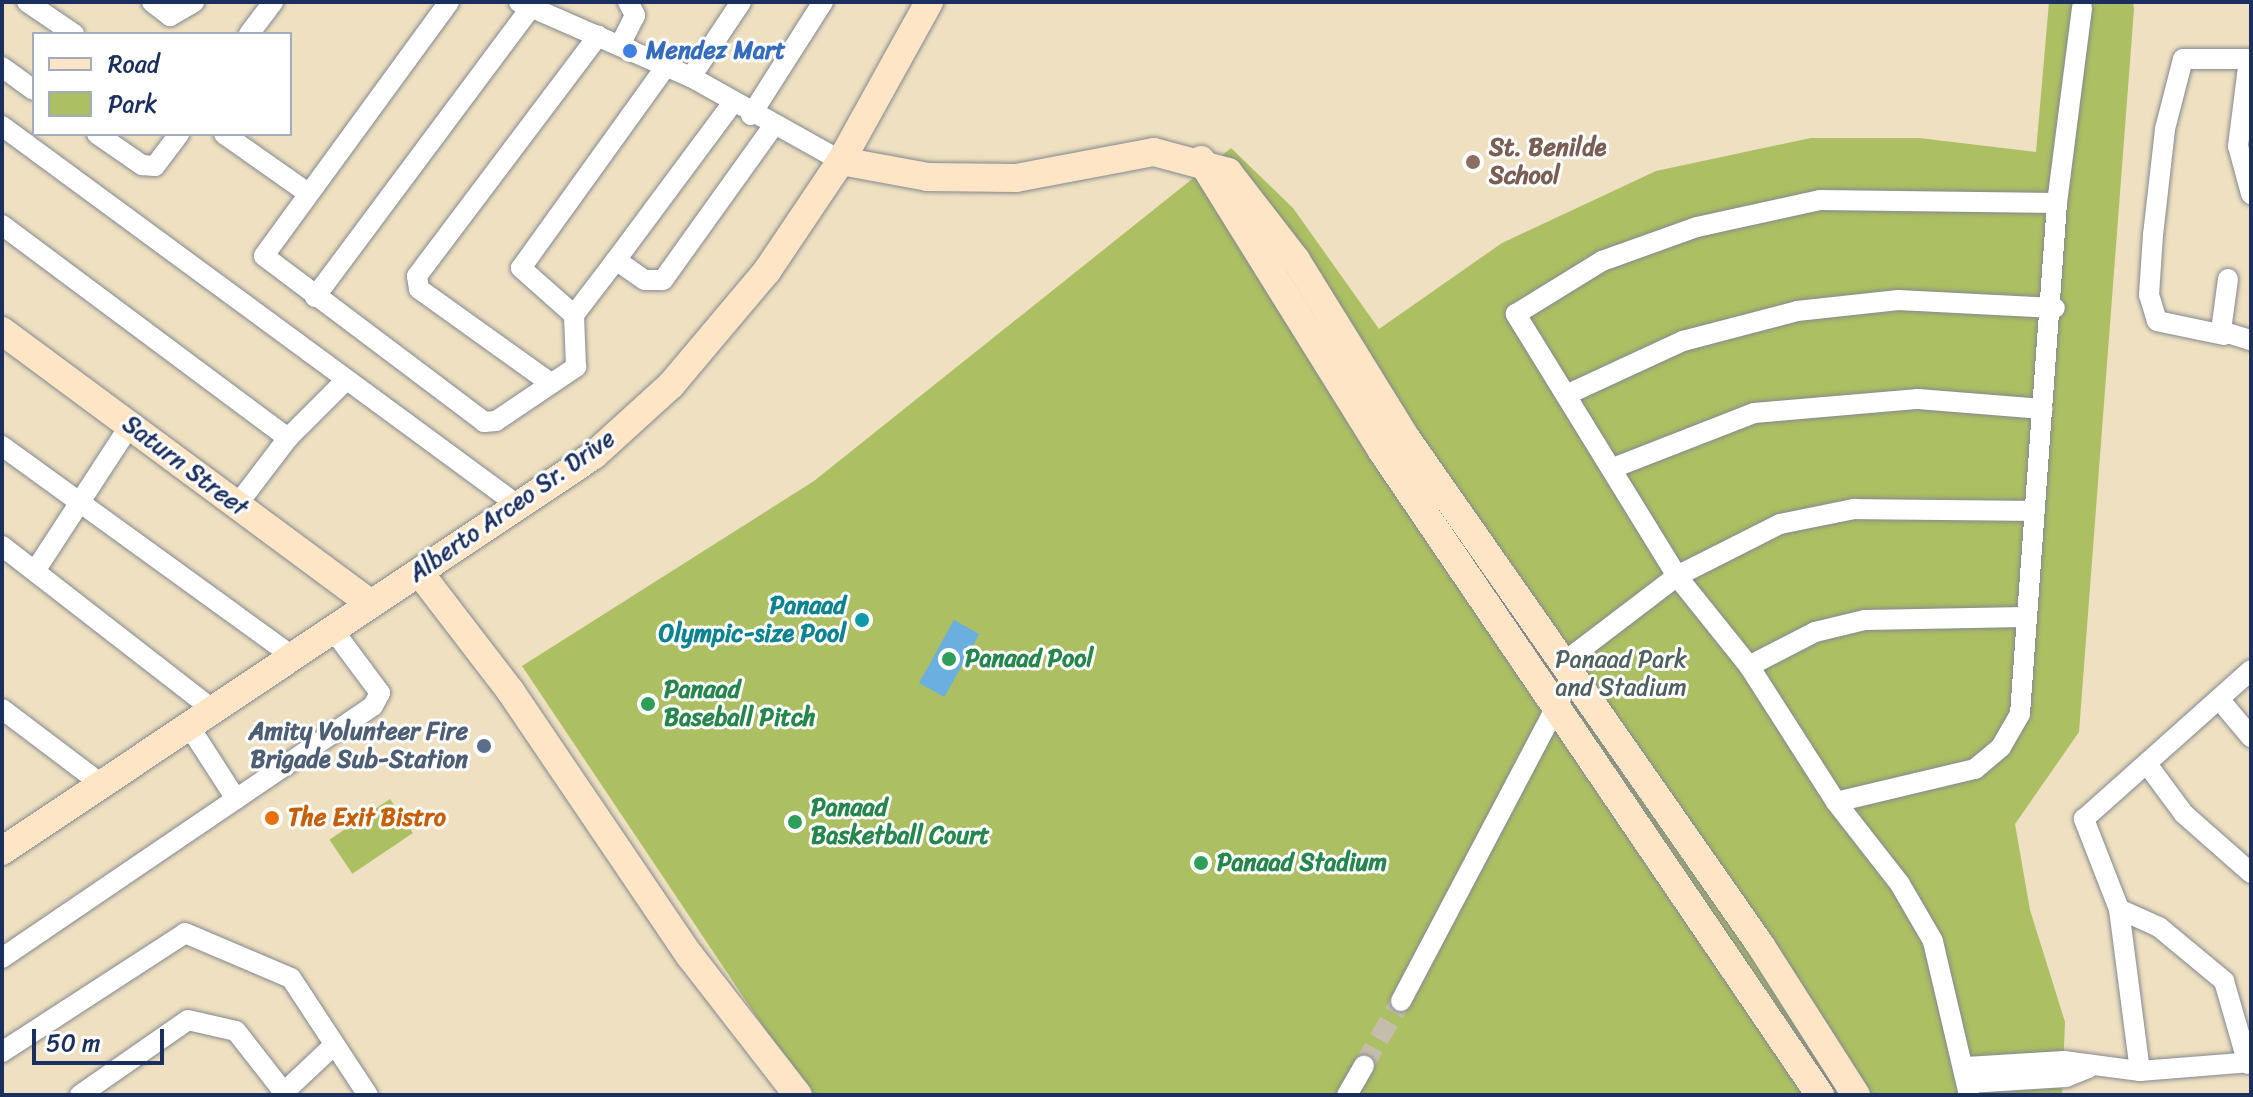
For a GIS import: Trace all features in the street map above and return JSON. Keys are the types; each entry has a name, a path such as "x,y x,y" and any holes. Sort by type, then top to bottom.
{"street":[{"path":"27,2 71,32"},
{"path":"152,2 170,16 194,2"},
{"path":"250,32 273,2"},
{"path":"449,2 264,256 484,422 496,421 579,361 574,315 521,268 666,66"},
{"path":"621,43 635,15 628,2"},
{"path":"691,77 741,2"},
{"path":"751,115 823,2"},
{"name":"Alberto Arceo Sr. Drive","path":"2,851 215,711 367,601 419,572 594,455 671,385 767,271 841,161 929,2"},
{"path":"315,297 536,6 691,77 772,128 841,161 927,177 1016,178 1154,152 1201,160 1228,172 1296,260 1406,438 1842,1064 1856,1095"},
{"path":"1836,802 1975,769 2001,747 2020,714 2031,511 2055,308 2057,203 2082,8"},
{"path":"549,382 419,289 417,276 598,36"},
{"path":"2251,194 2238,146 2250,59 2183,59 2165,129 2149,295 2157,321 2251,340"},
{"path":"2,67 32,89"},
{"path":"574,315 731,105"},
{"path":"2,126 343,383 519,506"},
{"path":"616,260 645,280 663,280 772,128"},
{"path":"100,136 142,165 155,166 178,136"},
{"path":"227,136 308,193"},
{"path":"1201,160 1382,451 1558,702 1820,1095"},
{"path":"2057,203 1820,200 1697,227 1602,261 1516,314 1677,576 1749,666 1836,802 1933,941 1968,1082 2021,1061 2140,1071 2250,1063 2224,981 2159,927 2119,909"},
{"path":"2,225 288,438"},
{"path":"2224,335 2228,279"},
{"path":"1566,395 1683,341 1797,311 1898,300 2055,308"},
{"name":"Saturn Street","path":"2,331 367,601"},
{"path":"237,505 288,438 343,383"},
{"path":"1613,468 1754,413 1918,399 2043,409"},
{"path":"35,571 81,507 131,424"},
{"path":"2,446 81,507 293,657"},
{"path":"1401,1001 1558,702 1568,670 1677,576 1780,524 1854,509 2031,511"},
{"path":"2,546 215,711"},
{"path":"419,572 511,692 690,956 798,1095"},
{"path":"1749,666 1815,632 1865,620 2025,617"},
{"path":"2,958 380,699 331,627"},
{"path":"2140,1071 2119,909 2084,819 2251,670"},
{"path":"2219,699 2251,737"},
{"path":"2,709 101,784"},
{"path":"189,726 236,799"},
{"path":"2147,764 2184,814 2251,873"},
{"path":"2,1052 185,933 291,978 332,1047 368,1095"},
{"path":"80,1095 188,1020 236,1031 283,1094 332,1047"},
{"path":"1347,1095 1364,1065"}],"green space":[{"name":"Panaad Park and Stadium","path":"2049,2 2133,2 2134,9 2079,732 2015,824 2030,910 2065,1022 2062,1095 809,1095 522,666 814,481 1231,148 1293,208 1379,329 1502,243 1656,171 1811,138 1919,138 2036,152"},
{"path":"390,799 413,833 352,874 329,840"}],"water":[{"name":"Panaad Pool","path":"954,620 979,634 944,697 919,683"}],"tunnel":[{"path":"1364,1065 1401,1001"}],"place":[{"name":"Mendez Mart","path":"630,51"},
{"name":"St. Benilde School","path":"1473,162"},
{"name":"Panaad Olympic-size Pool","path":"862,620"},
{"name":"Panaad Pool","path":"949,659"},
{"name":"Panaad Baseball Pitch","path":"648,704"},
{"name":"Amity Volunteer Fire Brigade Sub-Station","path":"484,746"},
{"name":"The Exit Bistro","path":"272,818"},
{"name":"Panaad Basketball Court","path":"795,822"},
{"name":"Panaad Stadium","path":"1201,863"}]}
